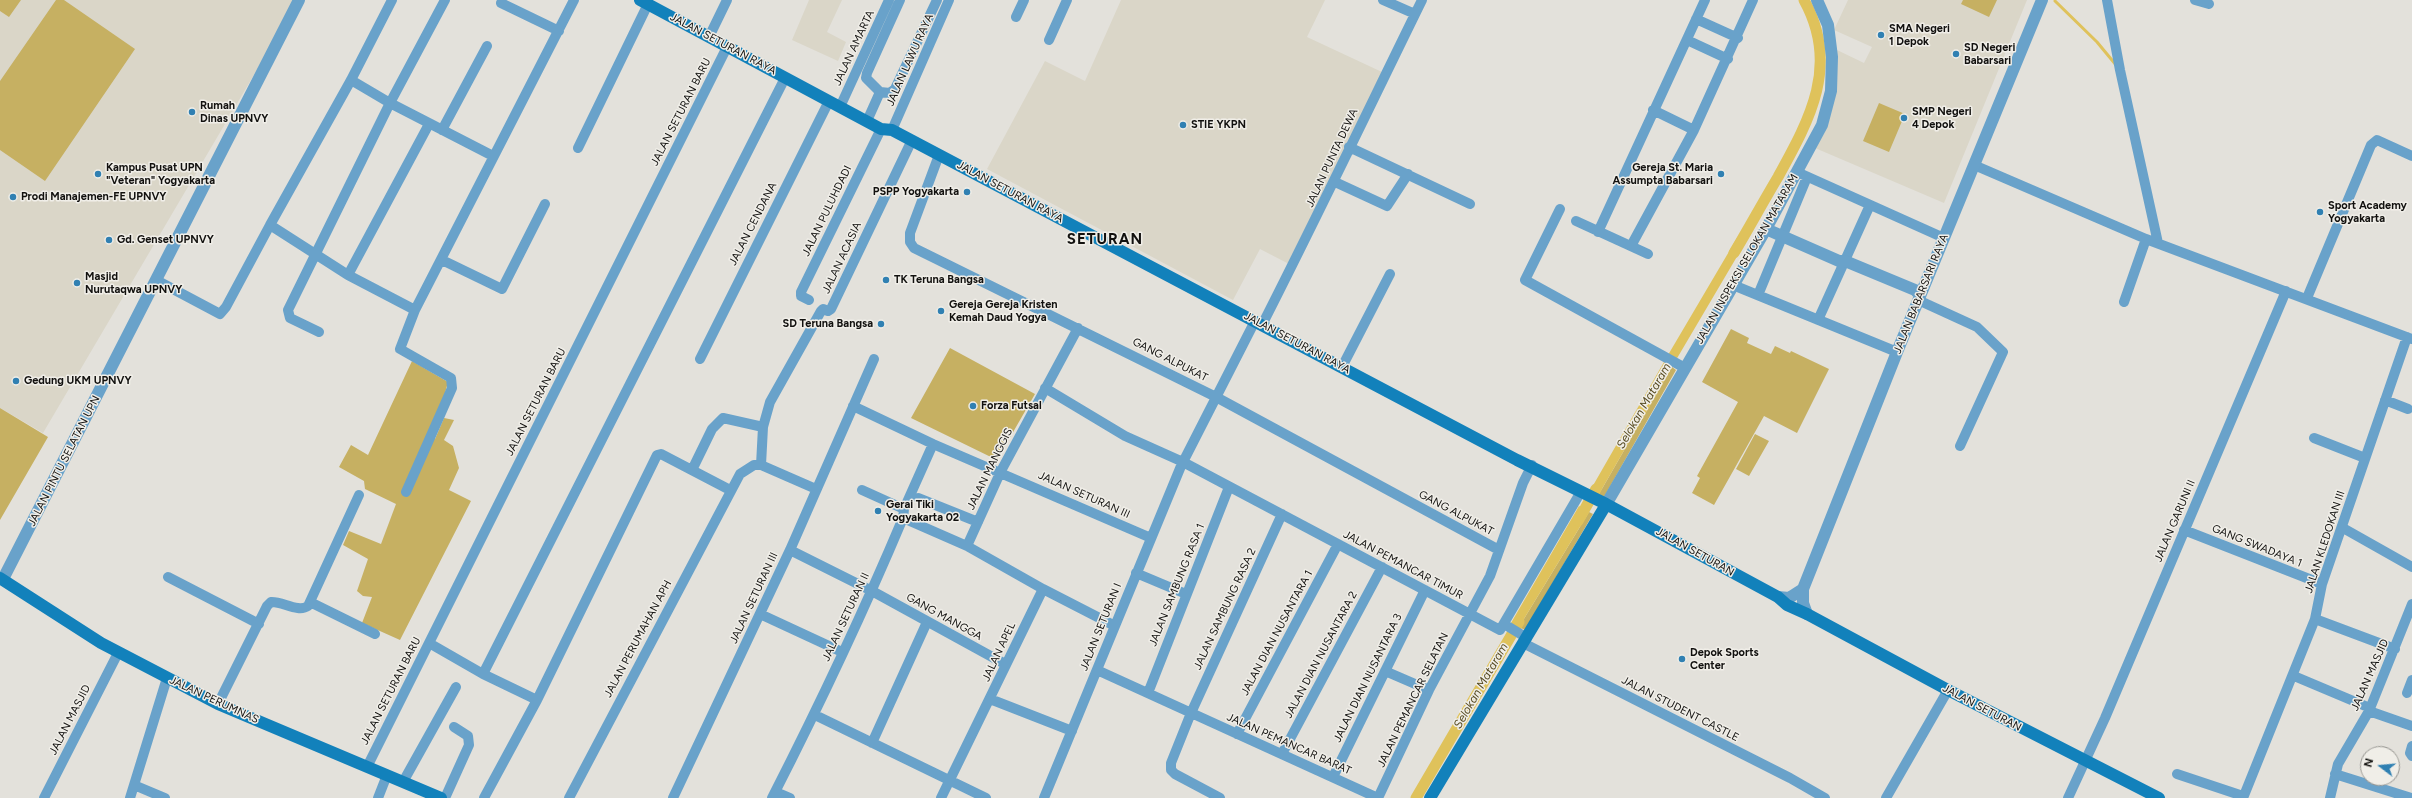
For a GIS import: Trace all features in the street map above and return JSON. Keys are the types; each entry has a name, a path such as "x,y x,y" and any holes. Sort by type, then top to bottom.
{"main road":[{"name":"JALAN SETURAN RAYA","path":"651,3 727,47 840,107 867,121 912,140 1604,505"},
{"name":"JALAN SETURAN","path":"1604,505 1778,597"},
{"name":"JALAN INSPEKSI SELOKAN MATARAM","path":"1430,798 1523,638 1604,505"},
{"name":"JALAN PERUMNAS","path":"1,581 118,653 218,704 441,798"},
{"path":"1778,597 1787,605 1807,614"},
{"name":"JALAN SETURAN","path":"1807,614 1948,690 2159,798"}],"street":[{"name":"JALAN PINTU SELATAN UPN","path":"1,581 299,0"},
{"path":"156,280 220,314 226,307 392,0"},
{"path":"319,332 290,318 288,314 314,254 390,103 445,0"},
{"path":"406,492 452,388 451,378 400,349 415,310 442,260 493,156 574,0"},
{"path":"710,37 727,0"},
{"name":"JALAN AMARTA","path":"840,107 889,0"},
{"path":"900,0 866,78 880,92 890,93 898,85 937,0"},
{"name":"JALAN LAWU RAYA","path":"886,129 949,0"},
{"path":"1016,17 1024,0"},
{"path":"1049,40 1067,0"},
{"path":"1383,0 1415,14"},
{"name":"JALAN PUNTA DEWA","path":"1259,323 1335,182 1349,147 1422,0"},
{"path":"1598,232 1705,0"},
{"path":"1631,246 1694,130 1738,38 1754,0"},
{"name":"JALAN BABARSARI RAYA","path":"1803,589 1919,297 2042,0"},
{"path":"2107,0 2120,70 2158,243"},
{"path":"2195,0 2209,4"},
{"name":"JALAN INSPEKSI SELOKAN MATARAM","path":"1604,505 1680,366 1802,174 1822,125 1831,91 1833,68 1830,35 1819,1"},
{"path":"501,3 559,31"},
{"path":"578,148 651,3"},
{"path":"1696,19 1738,38"},
{"path":"1686,40 1728,58"},
{"path":"442,130 487,46"},
{"name":"JALAN SETURAN BARU","path":"367,767 727,47"},
{"path":"483,674 785,78"},
{"path":"350,80 429,124 493,156"},
{"path":"867,121 880,92"},
{"name":"JALAN CENDANA","path":"700,359 829,101"},
{"path":"1654,110 1694,130"},
{"path":"348,275 429,124"},
{"name":"JALAN PULUHDADI","path":"809,300 801,296 801,292 886,129"},
{"name":"JALAN ACASIA","path":"761,465 763,427 770,402 821,311 823,309 828,311 831,309 912,140"},
{"path":"2307,298 2371,144 2377,140 2412,156"},
{"path":"1349,147 1470,204"},
{"name":"GANG ALPUKAT","path":"939,155 910,233 910,242 914,248 984,284 1078,328 1216,397 1499,550"},
{"path":"1974,165 2146,239 2307,298 2410,338"},
{"path":"1335,182 1387,206 1408,174"},
{"path":"1758,295 1782,236 1802,174 1944,238"},
{"path":"442,260 502,290 545,204"},
{"path":"1818,320 1842,262 1870,205"},
{"path":"1560,208 1524,280 1680,366"},
{"path":"1576,221 1648,254"},
{"path":"270,224 348,275 415,310"},
{"path":"1766,229 1913,294 1977,327 2003,352 1960,446"},
{"path":"2124,302 2146,239"},
{"path":"1342,367 1390,274"},
{"path":"1733,284 1897,352"},
{"name":"JALAN GARUNI II","path":"2068,798 2105,718 2286,291"},
{"path":"1182,464 1216,397 1259,323"},
{"name":"JALAN MANGGIS","path":"967,546 1001,471 1078,328"},
{"name":"JALAN KLEDOKAN III","path":"2243,797 2294,676 2315,619 2322,584 2343,528 2385,400 2410,338"},
{"name":"JALAN SETURAN III","path":"673,798 790,550 874,359"},
{"name":"JALAN PEMANCAR TIMUR","path":"1045,388 1125,436 1282,514 1470,613 1490,576 1523,482 1530,467"},
{"path":"2385,400 2408,409"},
{"name":"JALAN SETURAN III","path":"853,406 933,444 1001,471 1151,538"},
{"path":"692,470 712,429 723,418 763,427"},
{"path":"2314,438 2365,458"},
{"name":"JALAN SETURAN II","path":"774,795 815,715 842,652 872,591 933,444"},
{"path":"484,798 537,700 656,458 661,454 730,490"},
{"name":"JALAN SETURAN I","path":"1044,798 1182,464"},
{"name":"JALAN PERUMAHAN APH","path":"569,798 730,490 740,474 754,465 761,465"},
{"path":"761,465 816,489"},
{"name":"JALAN SAMBUNG RASA 1","path":"1148,693 1229,487"},
{"path":"862,490 903,514 967,546 1043,589 1115,626"},
{"path":"1470,613 1500,630 1506,625 1582,494"},
{"path":"218,704 259,624 265,609 271,602 302,609 308,606 359,496"},
{"path":"918,498 978,522"},
{"name":"JALAN SAMBUNG RASA 2","path":"1191,713 1282,514"},
{"path":"2343,528 2412,567"},
{"name":"GANG SWADAYA 1","path":"2184,530 2322,584"},
{"name":"JALAN DIAN NUSANTARA 1","path":"1237,734 1338,544"},
{"name":"GANG MANGGA","path":"790,550 872,591 1005,664"},
{"name":"JALAN DIAN NUSANTARA 2","path":"1282,754 1382,567"},
{"path":"1136,573 1186,594"},
{"path":"168,577 259,624"},
{"name":"JALAN APEL","path":"941,798 990,699 1005,664 1043,589"},
{"path":"1778,597 1790,598 1803,589"},
{"path":"1803,589 1803,603 1807,614"},
{"name":"JALAN DIAN NUSANTARA 3","path":"1333,777 1425,590"},
{"path":"310,602 375,634"},
{"name":"JALAN MASJID","path":"2330,798 2335,774 2343,753 2370,710 2395,649 2408,630 2412,604"},
{"name":"JALAN PEMANCAR SELATAN","path":"1378,798 1429,690 1470,613"},
{"path":"760,614 842,652"},
{"path":"2315,619 2395,649"},
{"path":"872,742 927,622"},
{"path":"1506,625 1523,638"},
{"name":"JALAN STUDENT CASTLE","path":"1523,638 1790,778 1825,798"},
{"path":"429,643 483,674 537,700"},
{"name":"JALAN MASJID","path":"44,798 118,653"},
{"name":"JALAN PEMANCAR BARAT","path":"1097,670 1378,798"},
{"path":"1385,670 1429,690"},
{"path":"2294,676 2370,710 2412,726"},
{"path":"130,798 167,678"},
{"path":"2407,693 2412,680"},
{"path":"403,782 456,687"},
{"path":"1886,798 1948,690"},
{"path":"990,699 1072,731"},
{"path":"1191,713 1171,763 1171,770 1220,798"},
{"path":"815,715 986,798"},
{"path":"445,798 469,745 468,736 454,728"},
{"path":"2412,746 2410,753 2412,756"},
{"path":"2177,774 2243,797"},
{"path":"2335,774 2410,798"},
{"path":"378,798 387,775"},
{"path":"134,785 164,798"},
{"path":"774,795 790,798"}],"shaded area":[{"name":"Kampus Pusat UPN \"Veteran\" Yogyakarta","path":"0,0 298,0 43,433 0,408"},
{"path":"0,0 21,0 9,17 0,11"},
{"path":"56,0 64,0 135,49 45,181 0,150 0,81"},
{"path":"809,0 842,0 827,32 846,42 838,61 792,40"},
{"name":"STIE YKPN","path":"1121,0 1325,0 1307,37 1382,72 1289,264 1260,249 1233,300 987,169 1045,61 1085,81"},
{"path":"1848,0 2027,0 1944,203 1815,148 1837,66 1837,50 1864,63 1872,47 1834,30"},
{"path":"1963,0 1997,0 1989,17 1961,4"},
{"path":"1879,103 1905,114 1889,152 1863,141"},
{"path":"1731,329 1749,338 1747,343 1771,354 1775,346 1790,353 1791,351 1829,369 1797,433 1764,416 1714,505 1692,493 1700,478 1697,476 1738,402 1702,382"},
{"name":"Forza Futsal","path":"950,348 1035,394 997,460 911,418"},
{"path":"412,361 448,382 434,435 435,439 444,418 454,420 444,440 453,446 459,468 449,490 471,501 400,640 362,623 372,597 363,596 357,591 368,559 343,545 349,531 381,544 396,504 365,489 364,481 339,467 351,445 368,455"},
{"path":"1672,367 1676,370 1604,497 1599,494"},
{"path":"0,408 48,437 0,520"},
{"path":"1755,434 1769,441 1749,476 1736,469"},
{"path":"1589,512 1593,514 1525,630 1519,627"}],"water":[{"path":"1737,238 1745,243 1676,360 1668,355"},
{"path":"1664,362 1672,367 1599,494 1591,489"},
{"path":"1579,506 1589,512 1519,627 1511,623"}],"waterway":[{"name":"Selokan Mataram","path":"1734,253 1790,155 1810,113 1820,69 1820,47 1815,24 1804,0"},
{"path":"2055,1 2097,42 2116,65"},
{"name":"Selokan Mataram","path":"1578,521 1596,489"},
{"name":"Selokan Mataram","path":"1416,798 1519,622"}],"place":[{"name":"SMA Negeri 1 Depok","path":"1881,35"},
{"name":"SD Negeri Babarsari","path":"1956,54"},
{"name":"Rumah Dinas UPNVY","path":"192,112"},
{"name":"SMP Negeri 4 Depok","path":"1904,118"},
{"name":"STIE YKPN","path":"1183,125"},
{"name":"Kampus Pusat UPN \"Veteran\" Yogyakarta","path":"98,174"},
{"name":"Gereja St. Maria Assumpta Babarsari","path":"1721,174"},
{"name":"PSPP Yogyakarta","path":"967,192"},
{"name":"Prodi Manajemen-FE UPNVY","path":"13,197"},
{"name":"Sport Academy Yogyakarta","path":"2320,212"},
{"name":"Gd. Genset UPNVY","path":"109,240"},
{"name":"TK Teruna Bangsa","path":"886,280"},
{"name":"Masjid Nurutaqwa UPNVY","path":"77,283"},
{"name":"Gereja Gereja Kristen Kemah Daud Yogya","path":"941,311"},
{"name":"SD Teruna Bangsa","path":"881,324"},
{"name":"Gedung UKM UPNVY","path":"16,381"},
{"name":"Forza Futsal","path":"973,406"},
{"name":"Gerai Tiki Yogyakarta 02","path":"878,511"},
{"name":"Depok Sports Center","path":"1682,659"}],"district":[{"name":"SETURAN","path":"1105,240"}]}
